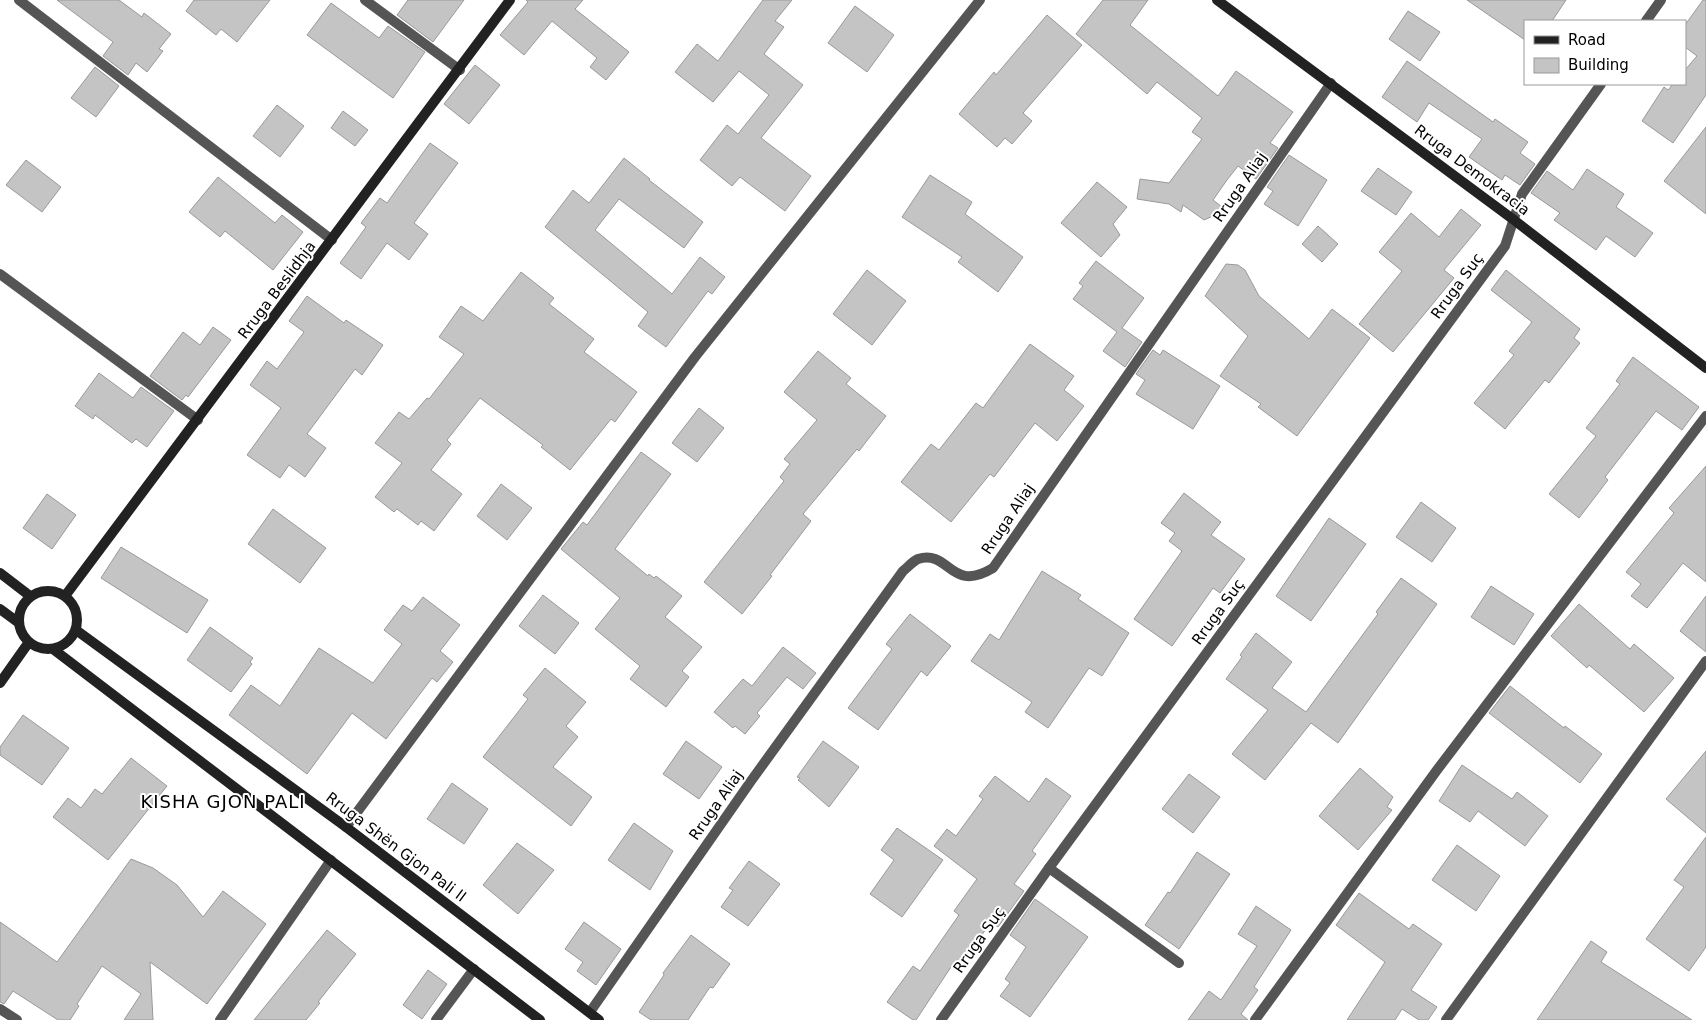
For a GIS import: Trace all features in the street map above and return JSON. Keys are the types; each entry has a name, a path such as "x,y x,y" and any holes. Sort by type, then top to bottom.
{"street":[{"path":"19,0 332,240"},
{"path":"365,0 460,70"},
{"name":"Rruga Beslidhja","path":"66,596 460,70 510,0"},
{"path":"346,827 695,357 980,0"},
{"name":"Rruga Demokracia","path":"1216,0 1331,83 1514,220 1706,368"},
{"path":"1647,20 1661,0"},
{"name":"Rruga Aliaj","path":"590,1012 751,781 903,571 918,559 937,560 963,577 979,577 993,568 1331,83"},
{"name":"Rruga Suç","path":"941,1020 1049,868 1505,246 1522,194 1600,85"},
{"path":"0,274 198,420"},
{"path":"1255,1020 1443,762 1706,416"},
{"path":"0,573 30,596"},
{"path":"19,623 21,608 30,596 48,590 66,596 76,611 76,630 67,642 53,649"},
{"path":"0,609 19,623 29,642 36,647 53,649 540,1020"},
{"name":"Rruga Shën Gjon Pali II","path":"76,630 346,827 599,1020"},
{"path":"0,683 29,642"},
{"path":"1446,1020 1706,661"},
{"path":"220,1020 331,860"},
{"path":"1049,868 1179,963"},
{"path":"436,1020 474,969"},
{"path":"0,1009 17,1020"}],"building":[{"path":"57,0 119,0 142,17 144,13 171,34 159,49 163,51 147,72 136,63 128,75 103,56 113,42"},
{"path":"194,0 270,0 237,42 221,29 216,35 186,11"},
{"path":"408,0 464,0 433,42 397,15"},
{"path":"526,0 583,0 575,9 629,52 606,80 590,67 597,58 552,21 524,55 500,35 528,2"},
{"path":"763,0 792,0 775,21 784,27 764,54 803,85 761,138 811,176 785,211 740,177 732,186 700,160 727,125 738,134 769,95 739,71 713,102 675,72 697,44 718,61"},
{"path":"1103,0 1148,0 1130,25 1218,96 1236,71 1293,112 1270,143 1278,148 1256,179 1238,166 1213,200 1226,210 1204,220 1183,205 1181,212 1169,204 1137,199 1140,179 1169,183 1202,139 1192,132 1202,118 1157,82 1147,94 1076,34"},
{"path":"1467,0 1566,0 1553,20 1524,20 1524,39"},
{"path":"1703,0 1706,0 1706,95 1673,143 1642,121 1664,87 1668,90 1672,85 1686,85 1686,69 1697,56 1686,48 1686,24"},
{"path":"331,3 379,38 388,26 425,52 393,98 307,35"},
{"path":"855,6 894,35 867,72 828,43"},
{"path":"1408,11 1440,32 1420,61 1389,39"},
{"path":"1047,15 1082,45 1023,113 1032,121 1012,144 1005,138 997,147 959,114 994,72 996,75"},
{"path":"1407,61 1493,122 1495,119 1528,142 1520,153 1535,164 1520,185 1505,175 1502,180 1469,157 1482,139 1429,103 1417,122 1382,97"},
{"path":"475,65 500,85 469,124 444,104"},
{"path":"95,67 119,86 96,117 71,98"},
{"path":"277,105 304,126 280,157 253,136"},
{"path":"343,111 368,130 355,146 331,128"},
{"path":"1706,127 1706,214 1664,181"},
{"path":"430,143 458,163 414,223 428,234 409,260 387,243 361,279 340,263 366,227 361,223 380,198 387,203"},
{"path":"1289,155 1327,180 1298,226 1264,204 1273,191 1267,187"},
{"path":"624,158 703,222 684,248 619,199 595,230 672,294 700,257 725,277 712,294 708,291 666,347 638,326 648,312 545,227 573,190 589,203"},
{"path":"26,160 61,187 42,212 6,185"},
{"path":"1378,168 1412,192 1396,215 1361,191"},
{"path":"1587,169 1624,194 1616,207 1653,233 1635,257 1606,236 1596,250 1554,220 1560,213 1531,193 1547,171 1573,190"},
{"path":"930,175 972,202 965,214 1023,257 998,292 958,262 962,257 902,217"},
{"path":"218,177 275,223 282,215 303,232 273,270 225,231 220,237 189,212"},
{"path":"1097,182 1127,207 1113,224 1120,235 1101,257 1061,223"},
{"path":"1461,209 1481,225 1444,270 1454,278 1393,352 1359,324 1402,271 1379,252 1411,213 1439,237"},
{"path":"1318,226 1338,244 1322,262 1302,244"},
{"path":"1096,261 1144,298 1122,328 1142,342 1125,367 1103,351 1117,332 1073,299 1083,286 1079,283"},
{"path":"1226,264 1238,265 1245,270 1259,296 1309,339 1332,309 1370,338 1297,436 1258,407 1261,404 1220,376 1248,336 1205,296"},
{"path":"867,270 906,301 872,345 833,314"},
{"path":"1506,270 1580,329 1574,338 1580,343 1549,383 1545,380 1505,429 1474,403 1514,355 1509,351 1532,322 1491,290"},
{"path":"521,272 554,298 549,304 594,339 584,352 637,392 615,422 611,419 570,470 541,447 543,445 480,398 447,440 451,444 431,470 462,494 434,531 421,521 418,525 397,509 394,512 375,497 402,463 375,443 399,412 409,419 427,398 429,399 464,354 439,337 461,306 483,321"},
{"path":"307,296 344,323 346,320 383,345 362,375 355,369 307,434 326,448 305,477 289,465 280,478 247,455 281,408 250,385 267,361 277,369 304,332 289,321"},
{"path":"213,327 231,340 188,397 186,395 182,400 150,376 183,332 200,345"},
{"path":"1030,344 1074,376 1064,390 1084,406 1057,441 1035,423 994,477 990,474 951,522 901,482 931,444 939,450 976,403 983,408"},
{"path":"1153,350 1160,355 1163,350 1220,386 1193,429 1136,394 1145,380 1136,374"},
{"path":"818,351 851,378 846,384 886,416 859,451 857,449 803,514 811,521 742,614 704,582 784,481 780,477 790,464 784,459 817,420 784,392"},
{"path":"1633,357 1699,407 1682,430 1656,411 1605,477 1608,480 1579,518 1549,494 1596,436 1586,428 1620,384 1616,381"},
{"path":"99,373 133,398 141,387 174,411 147,447 136,439 132,443 95,415 93,419 75,406"},
{"path":"699,408 724,428 697,462 672,443"},
{"path":"641,452 671,474 615,549 648,576 649,574 654,578 656,576 682,596 665,617 702,647 682,671 689,677 666,707 630,679 640,666 595,629 620,598 561,549 583,522 587,525"},
{"path":"1706,466 1706,582 1683,563 1647,608 1631,596 1641,584 1626,572 1674,513 1669,508"},
{"path":"501,484 532,508 507,540 477,516"},
{"path":"1184,493 1221,522 1211,535 1245,559 1220,593 1213,588 1172,646 1134,619 1182,551 1169,541 1175,533 1161,523"},
{"path":"47,494 76,515 52,549 23,528"},
{"path":"1421,502 1456,528 1432,562 1396,537"},
{"path":"273,509 326,548 300,583 248,544"},
{"path":"1329,518 1366,544 1311,621 1276,596"},
{"path":"121,547 208,600 187,633 101,578"},
{"path":"1042,571 1081,595 1078,599 1129,633 1102,676 1089,668 1048,728 1025,712 1032,702 971,661 990,634 999,640"},
{"path":"1401,578 1437,604 1338,743 1311,723 1265,780 1232,754 1268,710 1226,679 1256,633 1292,662 1272,688 1306,712 1378,614 1376,612"},
{"path":"1491,586 1534,614 1514,645 1471,617"},
{"path":"543,595 579,623 555,654 519,626"},
{"path":"1706,596 1706,652 1680,631"},
{"path":"423,597 460,625 440,651 453,662 437,682 432,678 386,739 352,713 307,774 229,715 251,685 280,706 319,648 373,683 402,644 384,630 403,605 412,611"},
{"path":"1579,604 1630,649 1634,644 1674,678 1644,712 1589,665 1587,668 1551,636"},
{"path":"910,614 951,646 927,676 921,671 878,730 848,708 892,649 886,644"},
{"path":"210,627 253,658 250,662 252,664 231,692 187,660"},
{"path":"783,647 816,673 803,689 787,677 757,713 760,716 745,734 735,726 733,728 714,712 743,679 752,686"},
{"path":"545,668 586,702 566,726 578,737 553,767 592,797 571,826 483,757 528,699 523,695"},
{"path":"1510,686 1564,728 1565,726 1602,754 1580,783 1489,713"},
{"path":"23,715 69,748 42,785 0,755 0,747"},
{"path":"686,741 722,767 699,799 663,774"},
{"path":"823,741 859,767 829,807 798,780 800,778 797,777"},
{"path":"1706,751 1706,833 1666,799"},
{"path":"131,758 167,786 108,860 53,817 68,798 81,808 95,789 102,794"},
{"path":"1462,765 1512,799 1517,792 1548,816 1525,846 1478,811 1470,822 1439,801"},
{"path":"1360,768 1393,797 1387,807 1392,810 1358,850 1319,816"},
{"path":"1189,774 1220,797 1193,833 1162,809"},
{"path":"995,776 1029,802 1046,778 1071,796 1032,851 1036,854 1014,884 1024,891 998,927 991,922 959,967 953,964 916,1020 913,1020 887,1002 913,966 920,971 959,915 954,911 977,879 934,846 947,829 956,836 983,799 979,796"},
{"path":"452,783 488,809 464,844 427,819"},
{"path":"634,823 673,851 650,890 608,860"},
{"path":"897,828 943,860 902,917 870,894 894,860 881,850"},
{"path":"1706,837 1706,947 1689,971 1646,939 1684,887 1674,880"},
{"path":"517,843 554,870 518,914 483,885"},
{"path":"1457,845 1500,876 1476,911 1432,880"},
{"path":"1197,852 1230,874 1179,949 1145,925 1168,892 1170,893"},
{"path":"131,859 153,868 177,885 203,917 223,891 266,924 207,1004 150,962 153,1020 124,1020 141,994 102,966 77,1004 79,1006 70,1020 58,1020 13,991 4,1004 0,1002 0,922 57,962"},
{"path":"749,861 780,884 748,926 721,907 733,890 729,888"},
{"path":"1359,893 1409,929 1413,924 1442,944 1411,990 1437,1007 1428,1020 1419,1020 1402,1009 1395,1020 1347,1020 1385,962 1336,925"},
{"path":"1035,899 1088,937 1030,1017 1000,996 1010,983 1005,979 1026,947 1010,935"},
{"path":"1256,906 1291,930 1254,987 1258,990 1241,1014 1248,1020 1188,1020 1209,991 1221,1000 1257,946 1238,934"},
{"path":"584,922 621,949 596,985 577,971 583,962 565,949"},
{"path":"327,930 356,954 318,1002 320,1003 306,1020 254,1020"},
{"path":"691,935 730,964 713,988 710,987 688,1020 651,1020 639,1012 664,975 663,973"},
{"path":"1591,941 1607,952 1601,962 1692,1020 1537,1020"},
{"path":"428,970 447,984 422,1019 403,1005"}],"district":[{"name":"KISHA GJON PALI","path":"223,801"}]}
